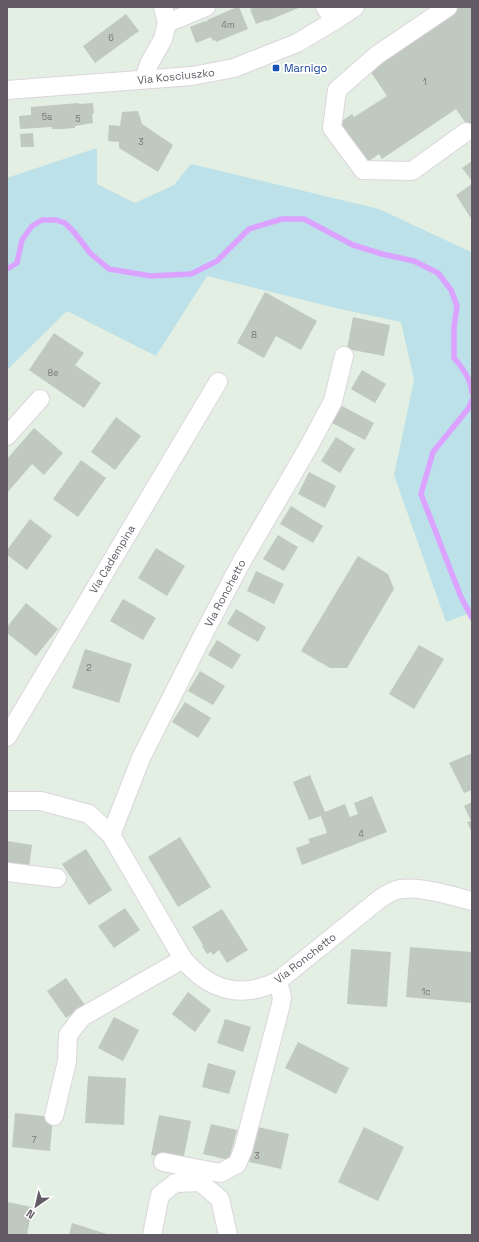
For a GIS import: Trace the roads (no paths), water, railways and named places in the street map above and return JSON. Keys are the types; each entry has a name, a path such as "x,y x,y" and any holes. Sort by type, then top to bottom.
{"street":[{"path":"144,79 149,64 163,39 165,15 206,7"},
{"name":"Via Kosciuszko","path":"7,90 192,76 234,68 297,43 329,14 355,7"},
{"path":"448,7 377,55 337,90 332,128 363,170 412,171 466,132"},
{"name":"Via Ronchetto","path":"111,834 141,758 204,633 242,561 309,446 333,401 344,356"},
{"name":"Via Cadempina","path":"7,737 218,382"},
{"path":"7,436 40,399"},
{"name":"Via Ronchetto","path":"7,801 41,802 89,814 111,834 183,959 192,970 203,979 215,985 233,990 248,991 266,987 278,981 381,898 393,891 414,888 472,901"},
{"path":"7,872 57,878"},
{"path":"54,1116 67,1061 68,1035 82,1017 183,959"},
{"path":"163,1162 220,1173 237,1164 243,1150 281,1004 281,989 278,981"},
{"path":"152,1235 160,1195 174,1184 200,1182 220,1199 228,1235"}],"waterway":[{"path":"7,269 17,263 22,240 32,226 42,220 56,220 65,223 91,254 109,269 151,276 191,274 217,261 249,229 282,219 304,219 353,245 382,254 414,261 438,273 451,290 457,306 454,327 454,358 466,374 472,393"},
{"path":"472,400 468,409 433,452 421,494 461,597 472,618"}],"place":[{"name":"Marnigo","path":"276,68"}]}
